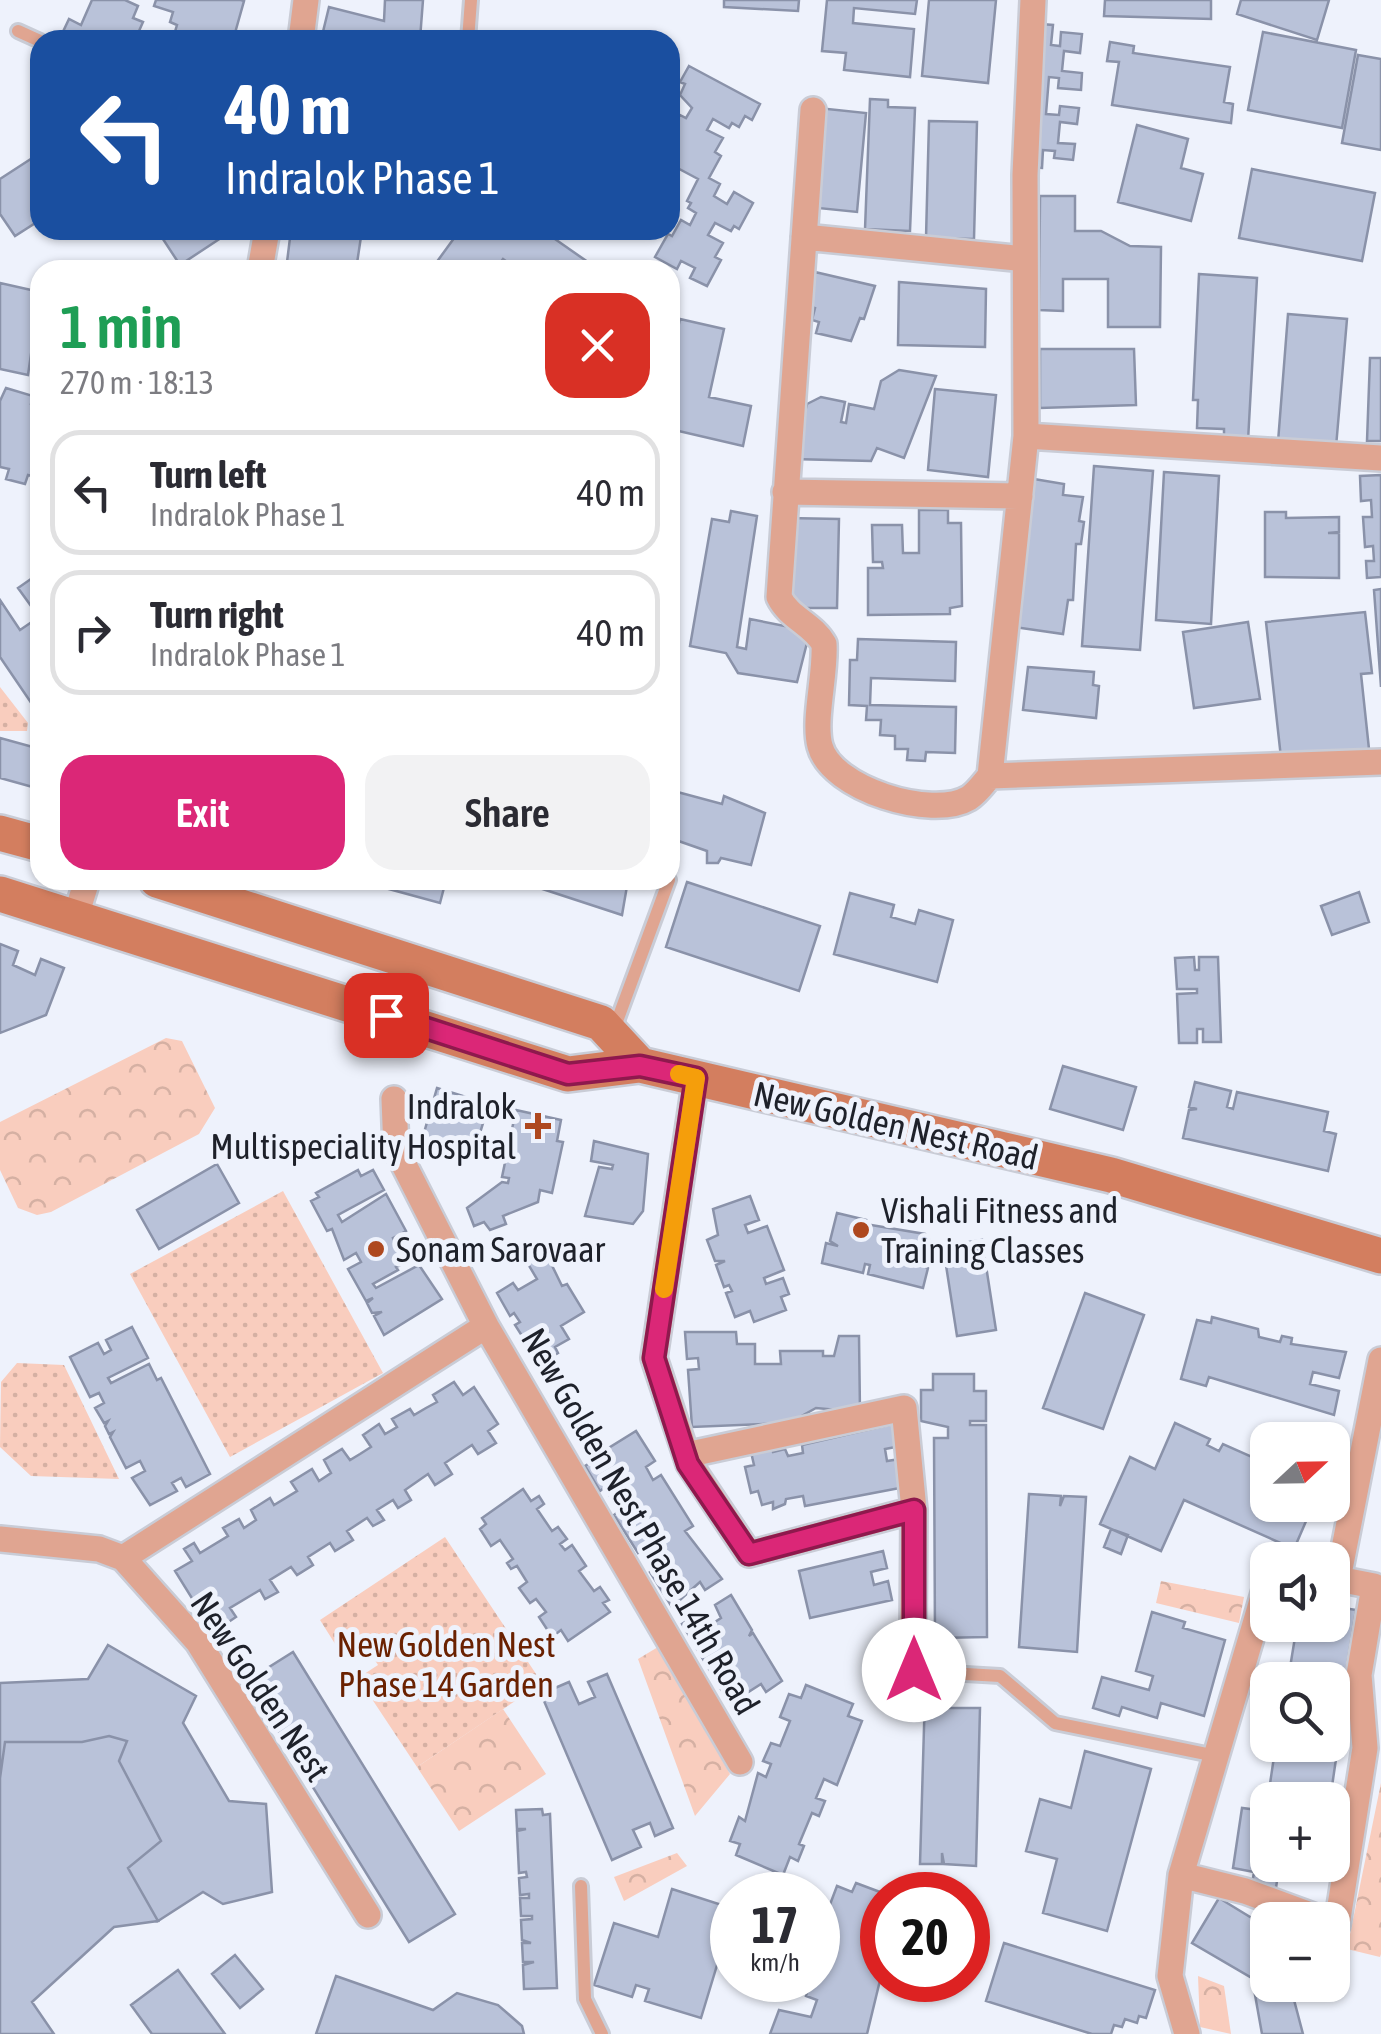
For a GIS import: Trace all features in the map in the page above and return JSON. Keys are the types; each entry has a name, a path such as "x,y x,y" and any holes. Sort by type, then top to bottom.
{"main road":[{"path":"0,833 30,841"},
{"path":"188,890 601,1022 640,1066"},
{"name":"New Golden Nest Road","path":"0,894 568,1074 640,1066 696,1078 1110,1175 1381,1256"}],"street":[{"path":"302,30 306,0"},
{"path":"814,110 779,597 785,609 818,634 824,644 820,745 830,762 853,783 906,803 944,806 970,798 990,776 1026,436 1025,259 1033,0"},
{"path":"804,237 1025,259"},
{"path":"1026,436 1381,458"},
{"path":"785,492 1020,496"},
{"path":"990,776 1381,762"},
{"path":"76,916 84,890"},
{"path":"696,1078 654,1358 686,1455 749,1554 914,1510"},
{"path":"394,1099 396,1149 486,1326"},
{"name":"New Golden Nest Phase 14th Road","path":"123,1558 486,1326 740,1762"},
{"path":"1343,1542 1381,1360"},
{"path":"686,1455 904,1408 914,1510 914,1636"},
{"path":"0,1539 99,1550 123,1558"},
{"name":"New Golden Nest","path":"123,1558 198,1642 368,1915"},
{"path":"1341,1902 1365,1748 1359,1675 1374,1586 1350,1581"},
{"path":"1187,2034 1170,1976 1181,1875 1250,1641"},
{"path":"1181,1875 1274,1902"}],"lane":[{"path":"469,30 471,0"},
{"path":"18,31 30,36"},
{"path":"612,1035 666,890"},
{"path":"914,1636 914,1670 1000,1676 1055,1723 1216,1756"},
{"path":"581,1886 585,1999 602,2034"}],"green space":[{"path":"0,687 28,723 27,731 0,731"},
{"path":"166,1038 182,1041 215,1108 199,1134 51,1212 37,1215 18,1208 0,1170 0,1122"},
{"path":"283,1191 383,1373 230,1457 130,1274"},
{"path":"17,1363 64,1365 119,1479 31,1476 0,1447 1,1382"},
{"name":"New Golden Nest Phase 14 Garden","path":"445,1537 542,1683 417,1767 358,1678 378,1665 358,1634 337,1647 320,1620"},
{"path":"1161,1581 1244,1597 1239,1623 1156,1603"},
{"path":"658,1647 730,1774 695,1816 638,1659"},
{"path":"503,1709 546,1774 459,1831 417,1767"},
{"path":"1381,1783 1380,1957 1350,1950"},
{"path":"677,1853 687,1866 624,1901 614,1877"},
{"path":"1198,1976 1224,1986 1231,2034 1200,2027"}],"building":[{"path":"92,0 125,0 138,6 133,18 143,22 139,30 64,30 69,19 81,25"},
{"path":"156,0 244,1 236,30 176,30 177,25 170,22 173,12 154,6"},
{"path":"385,0 423,0 421,30 323,30 329,7 384,21"},
{"path":"724,0 799,0 798,11 724,7"},
{"path":"827,0 917,0 915,14 854,8 853,23 914,29 910,77 844,70 846,53 822,51"},
{"path":"929,0 996,0 988,83 922,76"},
{"path":"1105,0 1211,0 1211,19 1104,16"},
{"path":"1241,0 1329,0 1317,40 1237,14"},
{"path":"1041,24 1053,25 1051,45 1060,46 1061,32 1082,34 1080,53 1064,51 1062,71 1082,73 1081,90 1058,88 1059,78 1049,77 1046,114 1059,115 1060,106 1079,108 1077,124 1060,122 1058,143 1075,144 1073,160 1054,158 1055,151 1043,150 1042,168 1028,167"},
{"path":"1263,32 1356,50 1342,128 1248,110"},
{"path":"1110,42 1134,46 1133,53 1230,67 1224,102 1233,104 1231,123 1112,105 1119,62 1107,61"},
{"path":"1358,55 1381,59 1381,150 1342,143"},
{"path":"689,66 760,104 752,120 745,116 739,127 732,123 729,128 713,119 707,130 723,138 715,152 721,156 709,178 720,184 714,196 727,204 734,192 753,203 739,229 734,226 731,231 715,223 708,235 723,243 715,257 721,260 707,286 690,278 695,268 680,260 655,257 665,240 680,240 681,220 690,225 696,213 688,208 691,203 687,201 698,179 680,169 680,115 686,118 692,108 680,95 685,84 680,82"},
{"path":"870,99 888,100 888,107 915,108 910,231 865,229"},
{"path":"818,108 866,113 857,212 808,207"},
{"path":"929,121 977,122 974,239 926,238"},
{"path":"1137,125 1188,139 1181,168 1203,174 1191,221 1118,202"},
{"path":"30,160 30,226 15,236 0,214 0,179"},
{"path":"1252,169 1375,193 1362,261 1239,238"},
{"path":"1040,196 1075,196 1075,231 1101,231 1130,246 1161,247 1160,327 1108,327 1108,279 1063,279 1063,311 1039,310"},
{"path":"164,240 218,240 188,260 177,260"},
{"path":"290,240 360,240 358,260 287,260"},
{"path":"453,240 556,240 585,260 503,259 438,260"},
{"path":"815,272 875,286 864,319 860,318 851,341 816,333 819,322 812,320 815,308 809,306"},
{"path":"1199,274 1257,278 1248,441 1224,440 1224,429 1197,428 1198,400 1193,400"},
{"path":"899,282 986,289 985,347 898,345"},
{"path":"0,283 30,290 30,361 28,375 0,369"},
{"path":"1288,314 1347,319 1336,447 1278,442"},
{"path":"680,319 724,329 709,397 751,406 743,446 680,431"},
{"path":"1040,349 1134,349 1136,405 1040,408"},
{"path":"1370,358 1381,358 1381,441 1367,441"},
{"path":"899,370 936,376 904,458 877,448 871,461 793,459 807,404 821,397 845,402 841,422 846,423 849,404 874,409 881,381"},
{"path":"6,388 30,395 30,476 25,484 6,479 9,469 0,467 0,401"},
{"path":"935,389 996,395 988,477 928,470"},
{"path":"1094,466 1153,471 1140,650 1082,646"},
{"path":"1164,472 1219,476 1211,624 1156,620"},
{"path":"1381,475 1381,577 1367,578 1366,561 1374,561 1373,546 1365,547 1363,517 1372,517 1371,500 1361,501 1360,476"},
{"path":"1028,478 1064,484 1063,495 1083,497 1079,521 1084,522 1081,544 1076,544 1073,600 1068,600 1063,634 1008,626"},
{"path":"919,510 948,510 948,523 961,523 962,606 950,608 950,614 868,615 868,568 883,568 882,562 873,562 872,525 902,525 903,553 919,553"},
{"path":"731,511 757,516 737,647 746,649 750,619 810,631 797,682 738,673 726,653 690,646 712,519 729,522"},
{"path":"1265,512 1286,512 1286,518 1339,517 1339,532 1328,533 1339,533 1339,578 1265,577"},
{"path":"787,518 839,519 837,608 786,608 786,568 794,568"},
{"path":"30,580 30,605 18,588"},
{"path":"1381,589 1381,687 1374,590"},
{"path":"0,600 20,630 30,623 30,701 0,657"},
{"path":"1365,612 1372,673 1361,674 1369,749 1281,758 1266,622"},
{"path":"1248,622 1260,699 1194,708 1183,632"},
{"path":"858,639 956,642 955,681 871,678 870,705 956,707 955,753 926,752 925,761 907,760 908,749 895,749 895,736 880,735 881,720 866,720 867,706 849,705 850,660 857,660"},
{"path":"1028,667 1094,672 1093,685 1099,686 1096,718 1023,710"},
{"path":"0,738 30,746 30,786 0,778"},
{"path":"680,793 722,804 724,796 765,813 751,865 721,858 718,863 707,863 707,851 680,842"},
{"path":"687,882 820,926 799,991 666,947"},
{"path":"393,890 443,890 440,903"},
{"path":"546,890 626,890 622,915"},
{"path":"1359,892 1369,922 1332,935 1321,906"},
{"path":"850,893 894,905 891,917 915,924 919,910 953,920 937,982 834,954"},
{"path":"0,944 18,951 13,965 35,975 41,959 64,968 46,1015 0,1033"},
{"path":"1194,957 1195,970 1199,970 1199,957 1218,957 1221,1042 1203,1042 1203,1029 1197,1029 1197,1043 1179,1043 1177,994 1197,993 1197,989 1177,989 1175,958"},
{"path":"1063,1066 1136,1087 1123,1130 1050,1109"},
{"path":"1195,1082 1231,1091 1227,1107 1233,1109 1237,1092 1328,1112 1324,1131 1336,1134 1328,1171 1183,1138 1189,1110 1197,1109 1189,1107"},
{"path":"437,1088 489,1104 474,1152 469,1150 464,1164 419,1150"},
{"path":"516,1110 561,1120 557,1141 563,1142 552,1193 540,1190 538,1202 503,1216 506,1224 490,1230 484,1222 474,1226 467,1208 502,1182 508,1183 509,1178 502,1177"},
{"path":"594,1141 648,1154 643,1211 633,1224 585,1216 599,1167 612,1169 613,1165 591,1161"},
{"path":"217,1164 239,1203 159,1249 137,1210"},
{"name":"Sonam Sarovaar","path":"358,1170 361,1176 373,1170 384,1190 338,1215 342,1222 386,1194 406,1231 393,1238 396,1244 408,1238 419,1257 396,1267 398,1270 373,1284 376,1288 419,1265 442,1299 384,1335 374,1316 382,1312 372,1313 367,1303 373,1298 366,1301 348,1269 361,1262 356,1253 344,1260 332,1229 327,1231 311,1201 319,1197 316,1193"},
{"path":"750,1196 759,1220 745,1225 748,1233 767,1226 784,1270 764,1278 766,1284 783,1278 789,1294 781,1297 786,1310 754,1322 750,1311 735,1317 726,1293 732,1291 729,1285 724,1287 716,1265 725,1261 715,1261 707,1240 718,1235 713,1209"},
{"path":"837,1213 866,1220 865,1224 925,1234 934,1246 928,1266 916,1263 928,1268 923,1288 868,1274 870,1265 865,1264 863,1273 822,1263 826,1243 838,1246 830,1241"},
{"path":"982,1240 996,1330 957,1336 943,1246"},
{"path":"541,1243 562,1286 567,1284 584,1312 561,1326 569,1339 555,1347 558,1353 540,1364 515,1325 520,1322 514,1313 510,1316 497,1293 513,1283 518,1290 537,1279 522,1254"},
{"path":"1085,1293 1144,1315 1103,1429 1043,1408"},
{"path":"1212,1317 1258,1329 1259,1337 1280,1342 1282,1336 1292,1338 1291,1344 1346,1352 1339,1378 1313,1372 1310,1384 1339,1391 1334,1415 1209,1377 1206,1386 1181,1379 1197,1320 1211,1323"},
{"path":"132,1327 148,1358 108,1378 111,1383 149,1364 157,1380 161,1378 210,1474 186,1487 181,1478 172,1483 177,1491 150,1505 132,1478 145,1471 140,1461 126,1468 110,1437 113,1432 109,1434 105,1426 108,1421 104,1423 95,1408 104,1403 99,1393 90,1397 70,1357 98,1343 104,1354 111,1350 106,1340"},
{"path":"685,1332 736,1332 737,1344 755,1344 755,1364 781,1364 780,1351 823,1351 823,1356 834,1356 839,1336 859,1336 860,1412 816,1408 789,1423 692,1427 688,1370 699,1369 698,1358 687,1359"},
{"path":"933,1374 974,1374 974,1391 986,1391 986,1421 970,1421 970,1425 986,1425 987,1637 935,1638 934,1438 948,1438 948,1427 921,1421 921,1390 933,1390"},
{"path":"454,1382 463,1395 474,1387 498,1424 488,1431 496,1443 478,1454 472,1445 445,1463 452,1474 435,1485 428,1474 405,1490 411,1500 398,1508 393,1500 377,1510 384,1520 373,1526 367,1518 347,1531 353,1540 335,1551 330,1543 308,1557 313,1565 297,1575 291,1567 270,1580 278,1592 265,1599 260,1590 230,1608 236,1617 224,1625 215,1609 203,1616 175,1571 192,1561 184,1549 194,1543 200,1553 228,1536 223,1528 239,1519 244,1528 256,1520 251,1510 270,1498 274,1505 297,1491 291,1482 312,1469 319,1481 331,1473 324,1460 342,1449 350,1460 360,1454 371,1447 363,1435 379,1424 385,1434 397,1427 392,1419 410,1409 414,1415 437,1402 433,1395"},
{"path":"897,1423 901,1446 885,1449 887,1461 900,1459 905,1487 805,1506 803,1496 786,1499 785,1504 773,1509 773,1502 762,1505 758,1491 751,1493 745,1467 754,1465 751,1452 771,1447 773,1452 785,1449 788,1456 803,1453 802,1445"},
{"path":"1175,1423 1210,1439 1207,1445 1219,1451 1223,1444 1250,1456 1250,1522 1306,1522 1297,1542 1278,1542 1184,1500 1161,1551 1100,1524 1130,1457 1155,1469"},
{"path":"636,1431 655,1461 646,1467 653,1480 661,1475 693,1526 685,1531 722,1579 705,1590 700,1582 672,1607 650,1572 656,1568 651,1559 644,1549 638,1553 614,1515 619,1511 613,1500 604,1488 600,1491 585,1466 602,1456 607,1463 613,1460 607,1449"},
{"path":"523,1489 531,1501 539,1496 544,1504 537,1509 552,1531 558,1527 567,1539 560,1544 565,1550 572,1545 586,1566 579,1571 594,1591 600,1587 609,1600 603,1603 610,1612 568,1641 561,1630 552,1637 539,1617 546,1612 536,1599 530,1603 519,1588 527,1582 517,1566 511,1569 507,1563 513,1559 500,1540 491,1546 480,1529 486,1524 482,1518"},
{"path":"1029,1494 1061,1496 1060,1506 1064,1496 1086,1497 1077,1652 1019,1647"},
{"path":"1111,1529 1128,1535 1121,1554 1104,1547"},
{"path":"883,1551 887,1568 871,1572 874,1585 888,1581 892,1600 810,1618 799,1571"},
{"path":"731,1595 752,1630 749,1636 753,1633 782,1681 766,1692 761,1684 747,1693 751,1701 734,1711 682,1624 696,1615 704,1629 721,1618 715,1605"},
{"path":"1350,1609 1356,1610 1348,1662 1291,1662 1294,1642 1350,1642"},
{"path":"1152,1612 1185,1622 1183,1628 1225,1640 1204,1716 1161,1703 1157,1718 1122,1707 1119,1716 1093,1708 1102,1677 1149,1690 1153,1676 1136,1671"},
{"path":"108,1645 196,1696 183,1723 229,1801 266,1804 272,1892 223,1904 203,1892 158,1921 128,1868 161,1841 119,1761 127,1741 109,1736 82,1742 5,1742 0,1778 0,1683 88,1679"},
{"path":"293,1652 455,1914 409,1942 247,1681"},
{"path":"607,1674 673,1828 655,1836 650,1823 633,1830 641,1847 612,1860 541,1694 569,1682 579,1704 595,1697 588,1682"},
{"path":"806,1685 853,1704 848,1716 862,1721 837,1785 824,1779 816,1798 825,1801 819,1816 812,1813 799,1844 804,1846 798,1861 790,1857 784,1872 776,1872 736,1855 740,1844 730,1841 739,1817 745,1821 758,1773 766,1777 771,1764 763,1761 771,1743 780,1746 790,1721 780,1717 789,1694 801,1698"},
{"path":"925,1694 947,1695 947,1708 980,1708 976,1866 944,1864 942,1853 942,1864 920,1864"},
{"path":"109,1736 127,1741 119,1761 161,1841 128,1868 158,1921 114,1927 32,2002 54,2034 0,2034 0,1778 5,1742 82,1742"},
{"path":"1085,1751 1151,1769 1107,1931 1043,1913 1057,1859 1026,1851 1040,1799 1071,1808"},
{"path":"1273,1762 1336,1762 1333,1782 1270,1782"},
{"path":"1242,1808 1250,1809 1250,1871 1233,1868"},
{"path":"542,1809 543,1815 550,1814 557,1988 524,1989 523,1965 534,1962 523,1962 522,1943 531,1943 522,1940 521,1920 532,1916 521,1916 520,1898 529,1898 529,1894 520,1895 519,1878 527,1877 526,1872 519,1873 517,1831 526,1829 517,1829 516,1810"},
{"path":"1252,1882 1277,1882 1276,1888"},
{"path":"856,1883 860,1884 860,2002 875,2002 867,2034 770,2034 779,2010 811,2017 816,2002 840,2002 840,1887 852,1892"},
{"path":"672,1889 710,1901 710,1988 701,2018 645,2001 649,1989 636,1985 632,1997 594,1985 614,1923 658,1937"},
{"path":"1219,1898 1250,1917 1250,1977 1192,1943"},
{"path":"1004,1943 1155,1990 1146,2018 1139,2016 1137,2023 1125,2019 1122,2027 1114,2025 1111,2034 1092,2034 989,2002"},
{"path":"235,1955 263,1989 240,2008 212,1974"},
{"path":"178,1970 225,2034 152,2034 131,2005"},
{"path":"336,1976 433,2010 457,1993 498,2005 522,2026 524,2034 316,2034"},
{"path":"1256,2002 1295,2002 1303,2034 1262,2034"}],"slow traffic":[{"path":"664,1289 696,1078 679,1074"}],"place":[{"name":"Indralok Multispeciality Hospital","path":"538,1126"},
{"name":"Vishali Fitness and Training Classes","path":"861,1230"},
{"name":"Sonam Sarovaar","path":"376,1249"}],"route":[{"path":"386,1015 568,1074 640,1066 696,1078 654,1358 688,1464 749,1554 914,1510 914,1670"}]}
